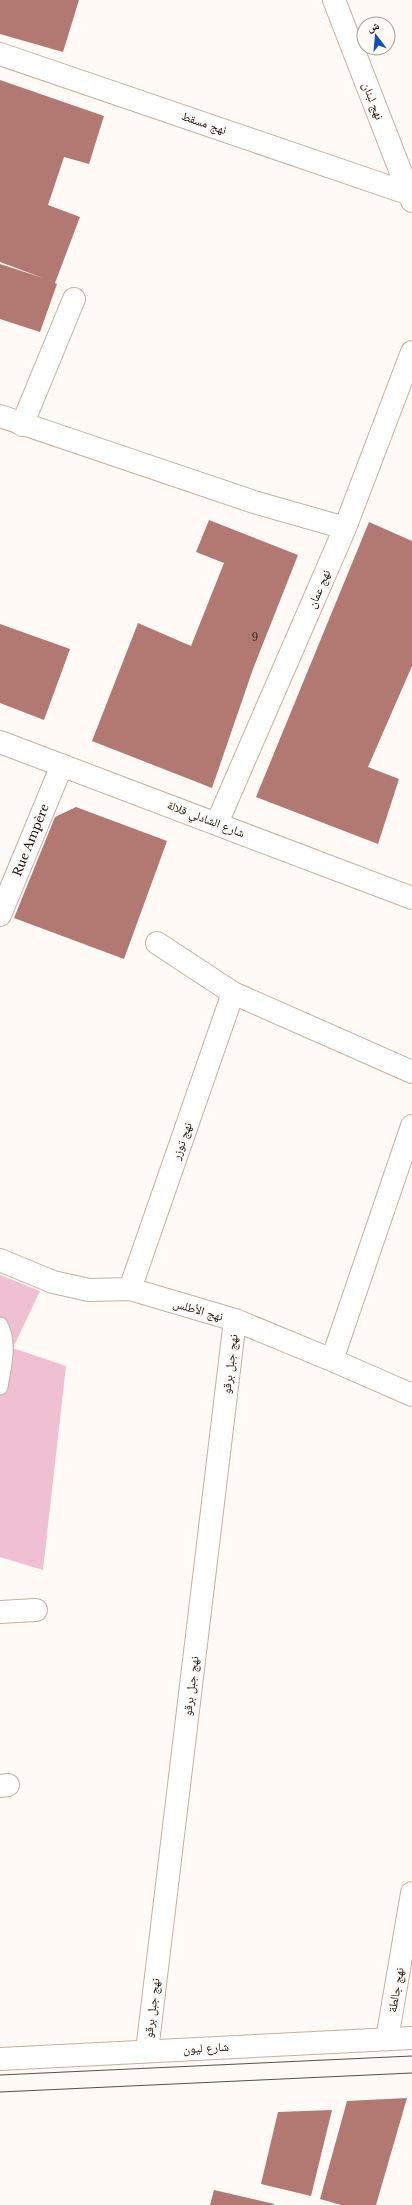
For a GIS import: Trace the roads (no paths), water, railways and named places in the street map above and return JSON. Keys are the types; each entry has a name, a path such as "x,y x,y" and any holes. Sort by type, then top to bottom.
{"street":[{"name":"نهج لبنان","path":"334,0 410,197"},
{"name":"نهج مسقط","path":"0,54 410,197"},
{"path":"22,425 74,299"},
{"name":"نهج عمان","path":"217,824 345,528 412,352"},
{"path":"0,416 22,425 254,502 345,528"},
{"name":"شارع الشادلي قلالة","path":"0,742 412,898"},
{"name":"Rue Ampère","path":"0,915 62,765"},
{"path":"157,943 233,993 412,1072"},
{"name":"نهج توزر","path":"130,1290 233,993"},
{"path":"332,1360 412,1126"},
{"name":"نهج الأطلس","path":"0,1260 53,1282 88,1290 130,1290 235,1320 412,1395"},
{"name":"نهج جبل برقو","path":"147,2052 235,1320"},
{"path":"0,1612 36,1610"},
{"name":"نهج جالطة","path":"388,2039 412,1893"},
{"name":"شارع ليون","path":"0,2059 412,2038"}],"lane":[{"path":"0,1325 4,1332 5,1354 0,1388"}],"tram line":[{"path":"0,2075 412,2056"},
{"path":"0,2092 412,2073"}]}
